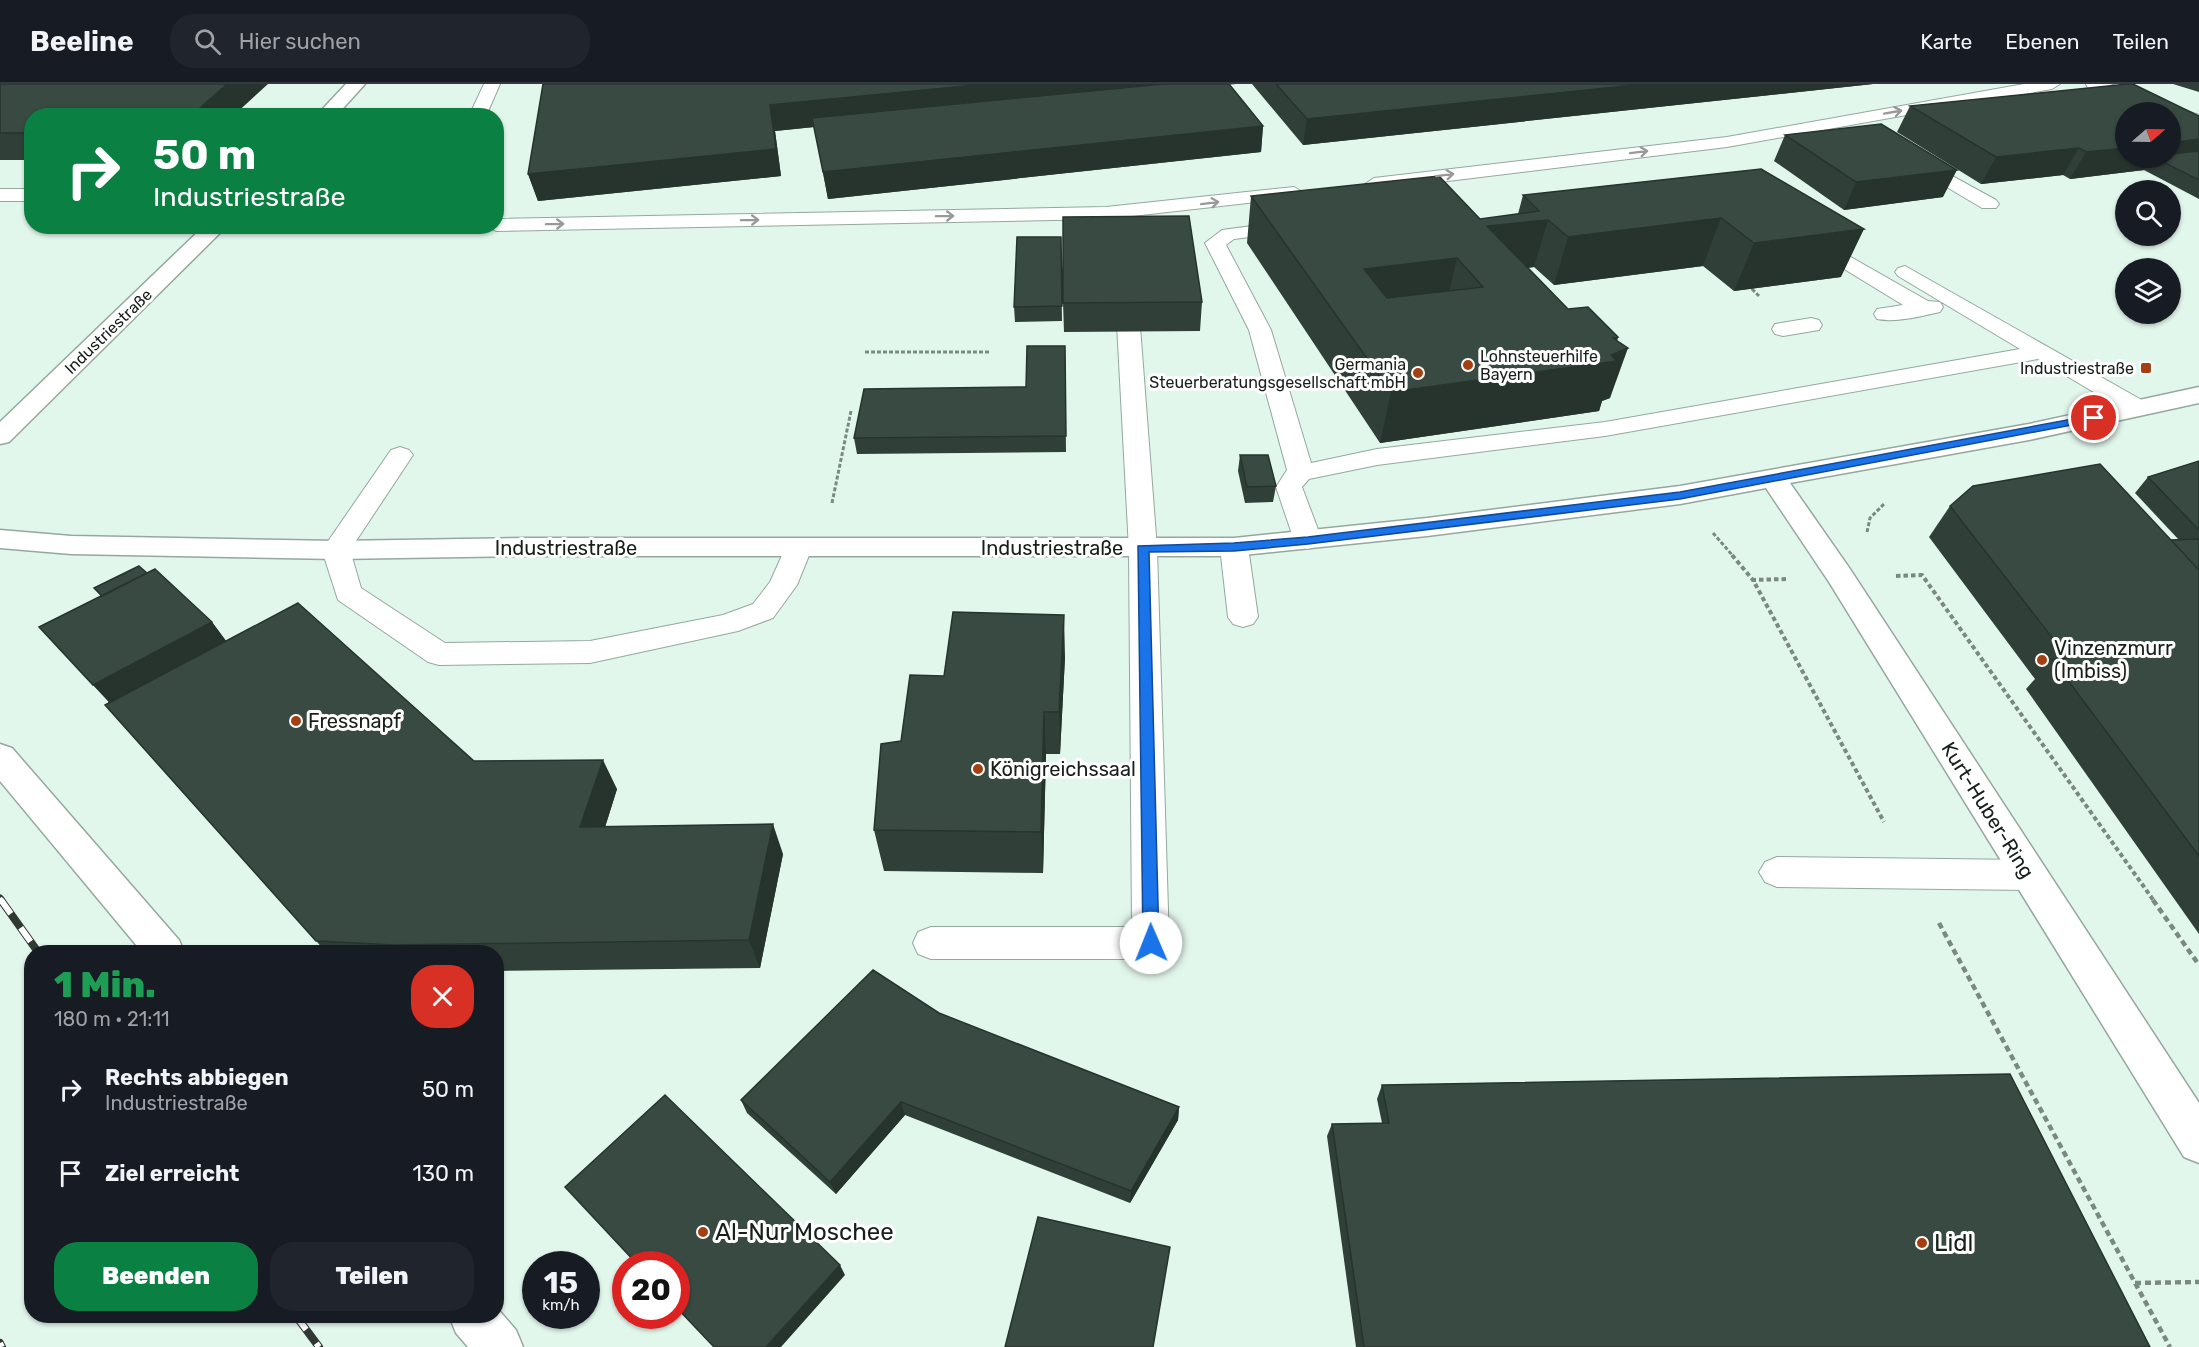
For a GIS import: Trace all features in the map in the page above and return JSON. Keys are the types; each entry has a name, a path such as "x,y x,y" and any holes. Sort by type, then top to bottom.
{"street":[{"path":"333,108 356,84"},
{"name":"Industriestraße","path":"0,436 209,234"},
{"name":"Industriestraße","path":"2,544 336,550 526,547 1143,549 1234,547 1680,495 1774,480 2029,432 2199,395"},
{"name":"Kurt-Huber-Ring","path":"1774,480 1840,576 2199,1142"},
{"path":"0,757 159,945"},
{"path":"478,1323 499,1347"}],"lane":[{"path":"481,108 492,84"},
{"path":"1351,186 1727,142 2052,84"},
{"path":"2094,84 2199,121"},
{"path":"1846,120 1875,137"},
{"path":"1895,148 1989,204"},
{"path":"504,225 1122,212 1316,190"},
{"path":"0,195 24,195"},
{"path":"1122,212 1123,235"},
{"path":"1817,221 1846,238"},
{"path":"1301,473 1260,330 1215,243 1229,234 1311,225"},
{"path":"1797,232 1924,308"},
{"path":"931,943 1151,943 1143,549 1125,259"},
{"path":"1885,261 2138,408"},
{"path":"1885,314 1960,304"},
{"path":"1783,329 1810,325"},
{"path":"1308,540 1289,487 1292,479 1301,473 1377,456 1605,429 2041,352"},
{"path":"400,455 336,550 348,593 439,654 590,652 728,624 763,611 810,548"},
{"path":"1234,547 1242,617"},
{"path":"1777,872 2028,875"}],"path":[{"path":"865,352 991,352"},
{"path":"810,548 851,411"},
{"path":"1680,495 1753,580 2170,1347"},
{"path":"1867,535 1870,518 1880,506 1889,501"},
{"path":"1753,580 1922,575 2199,965"},
{"path":"2135,1283 2199,1282"}],"building":[{"path":"0,84 227,84 200,108 24,108 24,133 0,133"},
{"path":"543,84 986,84 770,105 776,149 528,174"},
{"path":"1163,84 1229,84 1263,126 823,172 812,118"},
{"path":"1276,84 1644,84 1307,119"},
{"path":"2128,84 2133,84 2170,102 2115,102 2115,149 2086,152 2079,148 1996,157 1910,106"},
{"path":"2181,107 2199,116 2199,139 2181,141"},
{"path":"1881,124 1957,170 1856,182 1785,135"},
{"path":"2199,151 2199,180 2175,168 2181,168 2181,153"},
{"path":"1761,169 1864,229 1754,243 1721,218 1568,237 1548,220 1487,226 1568,309 1588,307 1618,337 1613,338 1628,348 1611,355 1617,361 1391,392 1251,196 1439,176 1480,219 1539,211 1523,195","holes":["1457,258 1483,287 1387,298 1364,269"]},
{"path":"1189,216 1202,302 1063,303 1063,217"},
{"path":"1017,237 1061,237 1062,306 1014,307"},
{"path":"1027,346 1065,346 1066,436 854,438 864,389 1026,387"},
{"path":"1240,455 1268,455 1276,486 1247,487"},
{"path":"2199,461 2199,530 2148,477"},
{"path":"2100,464 2199,570 2199,856 2052,659 2068,658 1950,506 1973,486"},
{"path":"2199,539 2199,570 2171,540"},
{"path":"139,566 147,573 102,596 94,588"},
{"path":"155,569 212,622 93,685 39,627"},
{"path":"298,603 474,761 603,760 580,827 773,824 749,940 394,945 316,941 105,705"},
{"name":"Königreichssaal","path":"953,612 1064,615 1059,712 1044,712 1041,832 874,830 881,744 901,741 910,675 944,676"},
{"path":"873,970 939,1013 1179,1107 1131,1191 901,1102 830,1182 741,1100"},
{"path":"2010,1074 2150,1347 1364,1347 1332,1124 1389,1123 1382,1085"},
{"name":"Al-Nur Moschee","path":"665,1095 840,1265 766,1347 714,1347 690,1322 690,1251 625,1251 565,1187"},
{"path":"1038,1217 1170,1247 1153,1347 1005,1347"}],"railway":[{"path":"1,900 33,945"},
{"path":"301,1323 319,1347"},
{"path":"0,1343 2,1347"}],"place":[{"name":"Lohnsteuerhilfe Bayern","path":"1468,365"},
{"name":"Industriestraße","path":"2146,368"},
{"name":"Germania Steuerberatungsgesellschaft mbH","path":"1418,373"},
{"name":"Vinzenzmurr (Imbiss)","path":"2042,660"},
{"name":"Fressnapf","path":"296,721"},
{"name":"Königreichssaal","path":"978,769"},
{"name":"Al-Nur Moschee","path":"703,1232"},
{"name":"Lidl","path":"1922,1243"}],"route":[{"path":"1151,943 1143,549 1234,547 1308,540 1427,528 1680,495 1774,480 2094,418"}]}
